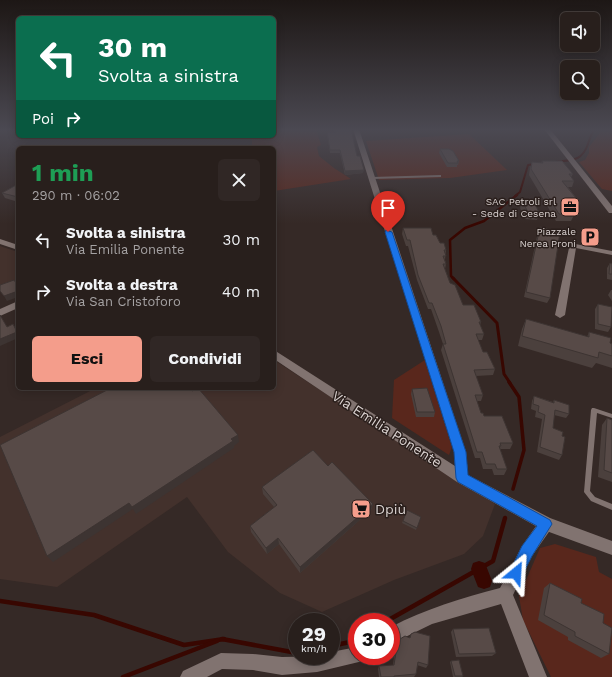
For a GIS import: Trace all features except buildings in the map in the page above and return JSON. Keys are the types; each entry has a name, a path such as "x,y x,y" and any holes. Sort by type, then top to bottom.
{"street":[{"path":"366,161 460,452 462,478"},
{"path":"570,161 612,211"},
{"path":"0,242 16,247"},
{"path":"560,315 573,245 612,253"},
{"path":"0,313 16,305"},
{"name":"Via Emilia Ponente","path":"276,355 462,478 546,524 612,548"},
{"path":"538,677 505,595 527,551 546,524"},
{"path":"400,631 451,608 505,595"},
{"path":"190,677 221,661 253,662 282,666 317,664 348,657"}],"lane":[{"path":"372,178 440,176"},
{"path":"612,416 594,410 587,489 590,498 612,507"}],"shaded area":[{"path":"276,161 325,161 351,179 276,191"},
{"path":"373,161 497,161 507,170 450,178 379,180"},
{"path":"583,161 612,161 612,191 602,189 579,162"},
{"path":"0,246 16,251 16,284 0,289"},
{"path":"425,360 452,447 449,455 392,418 394,380"},
{"path":"276,361 495,504 483,536 464,554 394,580 322,612 280,593 228,552 187,497 57,587 0,579 0,437 92,390 276,390"},
{"path":"555,544 596,557 599,572 612,579 612,677 551,677 523,620 519,596 540,548"}],"waterway":[{"path":"554,162 566,161"},
{"path":"515,196 520,192 528,165 535,164"},
{"path":"453,278 451,276 450,240 465,228 484,221 517,195"},
{"path":"453,278 497,323 504,374 510,383"},
{"path":"509,382 519,397 524,450 513,489"},
{"path":"400,614 493,561 505,518"},
{"path":"479,569 484,581"},
{"path":"0,601 94,615 184,645 223,639"},
{"path":"223,639 288,651"},
{"path":"123,677 217,641"},
{"path":"340,644 348,642"}],"place":[{"name":"SAC Petroli srl - Sede di Cesena","path":"570,207"},
{"name":"Piazzale Nerea Proni","path":"590,237"},
{"name":"Dpiù","path":"361,509"}],"route":[{"path":"388,232 460,452 462,478 546,524 527,551 516,573"}]}
